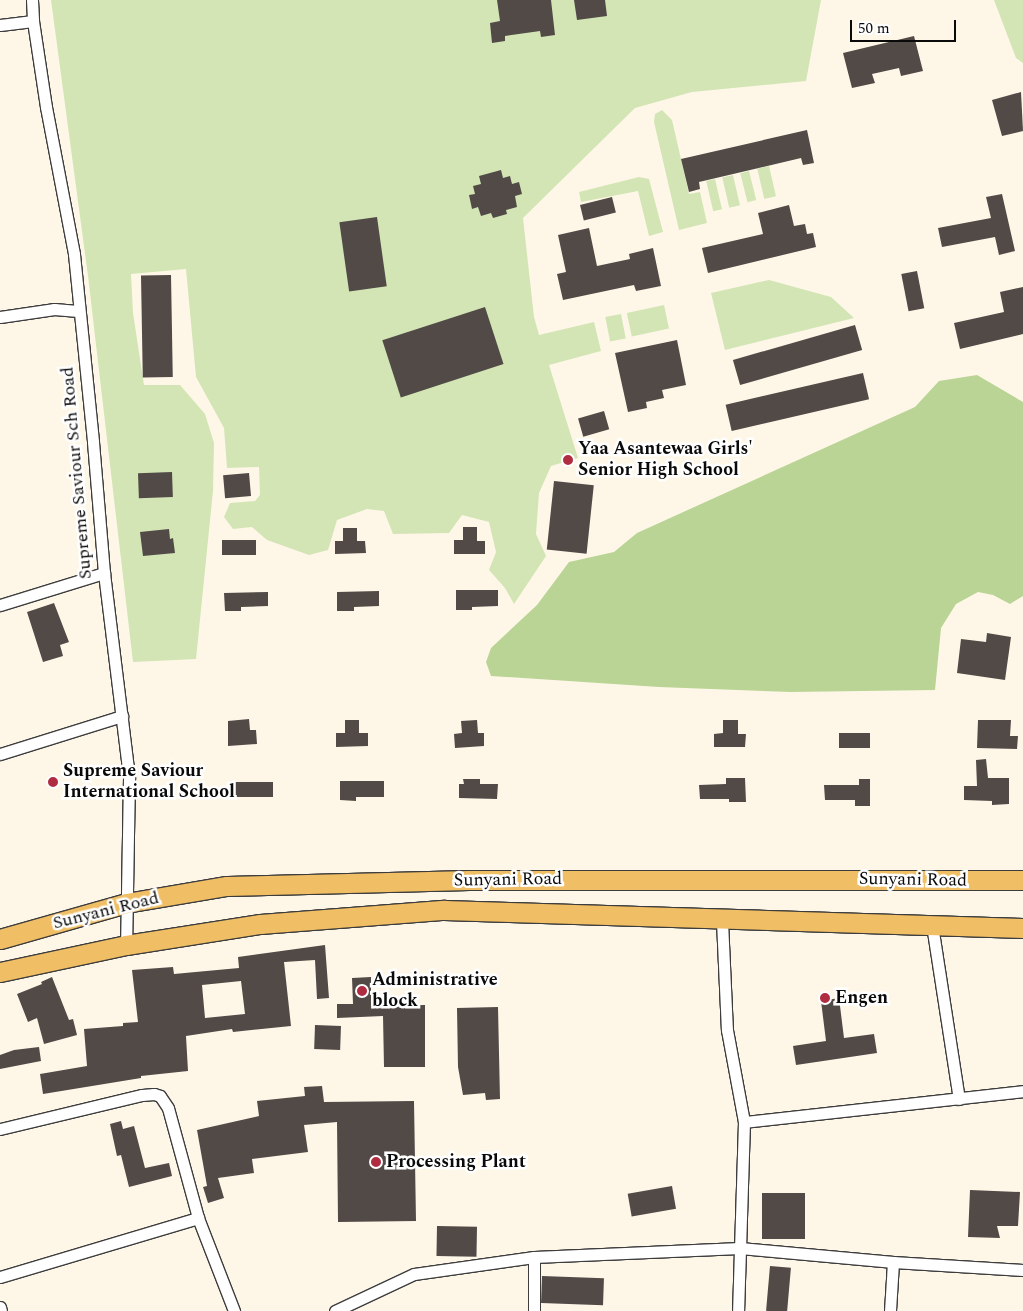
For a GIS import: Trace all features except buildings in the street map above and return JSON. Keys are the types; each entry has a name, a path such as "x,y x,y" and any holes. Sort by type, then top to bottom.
{"main road":[{"name":"Sunyani Road","path":"0,939 126,903 227,886 488,880 1023,880"},
{"name":"Sunyani Road","path":"0,972 126,945 260,924 444,910 1023,928"}],"street":[{"name":"Supreme Saviour Sch Road","path":"32,0 33,21 46,107 74,254 78,311 94,442 104,573 122,716 130,801 126,945"},
{"path":"0,24 33,21"},
{"path":"0,317 54,309 78,311"},
{"path":"0,605 104,573"},
{"path":"0,754 122,716"},
{"path":"722,920 727,1030 744,1122 738,1311"},
{"path":"932,925 959,1100"},
{"path":"744,1122 959,1100 1023,1091"},
{"path":"0,1129 142,1095 154,1094 160,1096 168,1108 198,1218 234,1311"},
{"path":"0,1276 198,1218"},
{"path":"335,1311 414,1274 534,1257 740,1248 893,1262 1023,1270"},
{"path":"534,1257 534,1311"},
{"path":"890,1311 893,1262"},
{"path":"0,1307 1,1311"}],"green space":[{"path":"51,0 821,0 806,81 692,92 635,108 523,218 534,317 539,335 594,322 601,351 549,365 578,458 551,466 539,493 536,534 546,556 514,604 505,588 489,570 496,552 489,522 462,515 449,533 393,534 384,511 367,509 337,520 328,550 309,555 267,540 252,527 233,529 224,517 230,503 255,501 260,495 259,467 227,468 224,428 196,377 186,269 131,274 133,313 144,385 180,385 205,414 214,443 213,491 196,659 133,662 88,276"},
{"path":"994,0 1023,0 1023,63 1016,58"},
{"path":"662,110 672,120 689,194 700,192 707,223 679,230 654,122 655,114"},
{"path":"769,166 776,196 764,199 757,169"},
{"path":"749,171 756,200 748,202 740,173"},
{"path":"733,175 740,205 729,208 722,177"},
{"path":"639,177 649,179 663,232 649,236 638,191 581,202 579,192"},
{"path":"715,179 722,209 713,211 706,181"},
{"path":"769,280 831,297 854,318 725,350 711,293"},
{"path":"664,305 669,328 632,336 627,313"},
{"path":"621,314 626,339 610,342 605,317"},
{"path":"977,375 1023,402 1023,596 1010,604 993,595 978,592 956,604 941,628 935,690 791,692 659,687 491,676 486,662 491,648 537,605 569,562 614,552 637,533 915,407 939,381"}],"place":[{"name":"Yaa Asantewaa Girls' Senior High School","path":"568,460"},
{"name":"Supreme Saviour International School","path":"53,782"},
{"name":"Administrative block","path":"362,991"},
{"name":"Engen","path":"825,998"},
{"name":"Processing Plant","path":"376,1162"}]}
